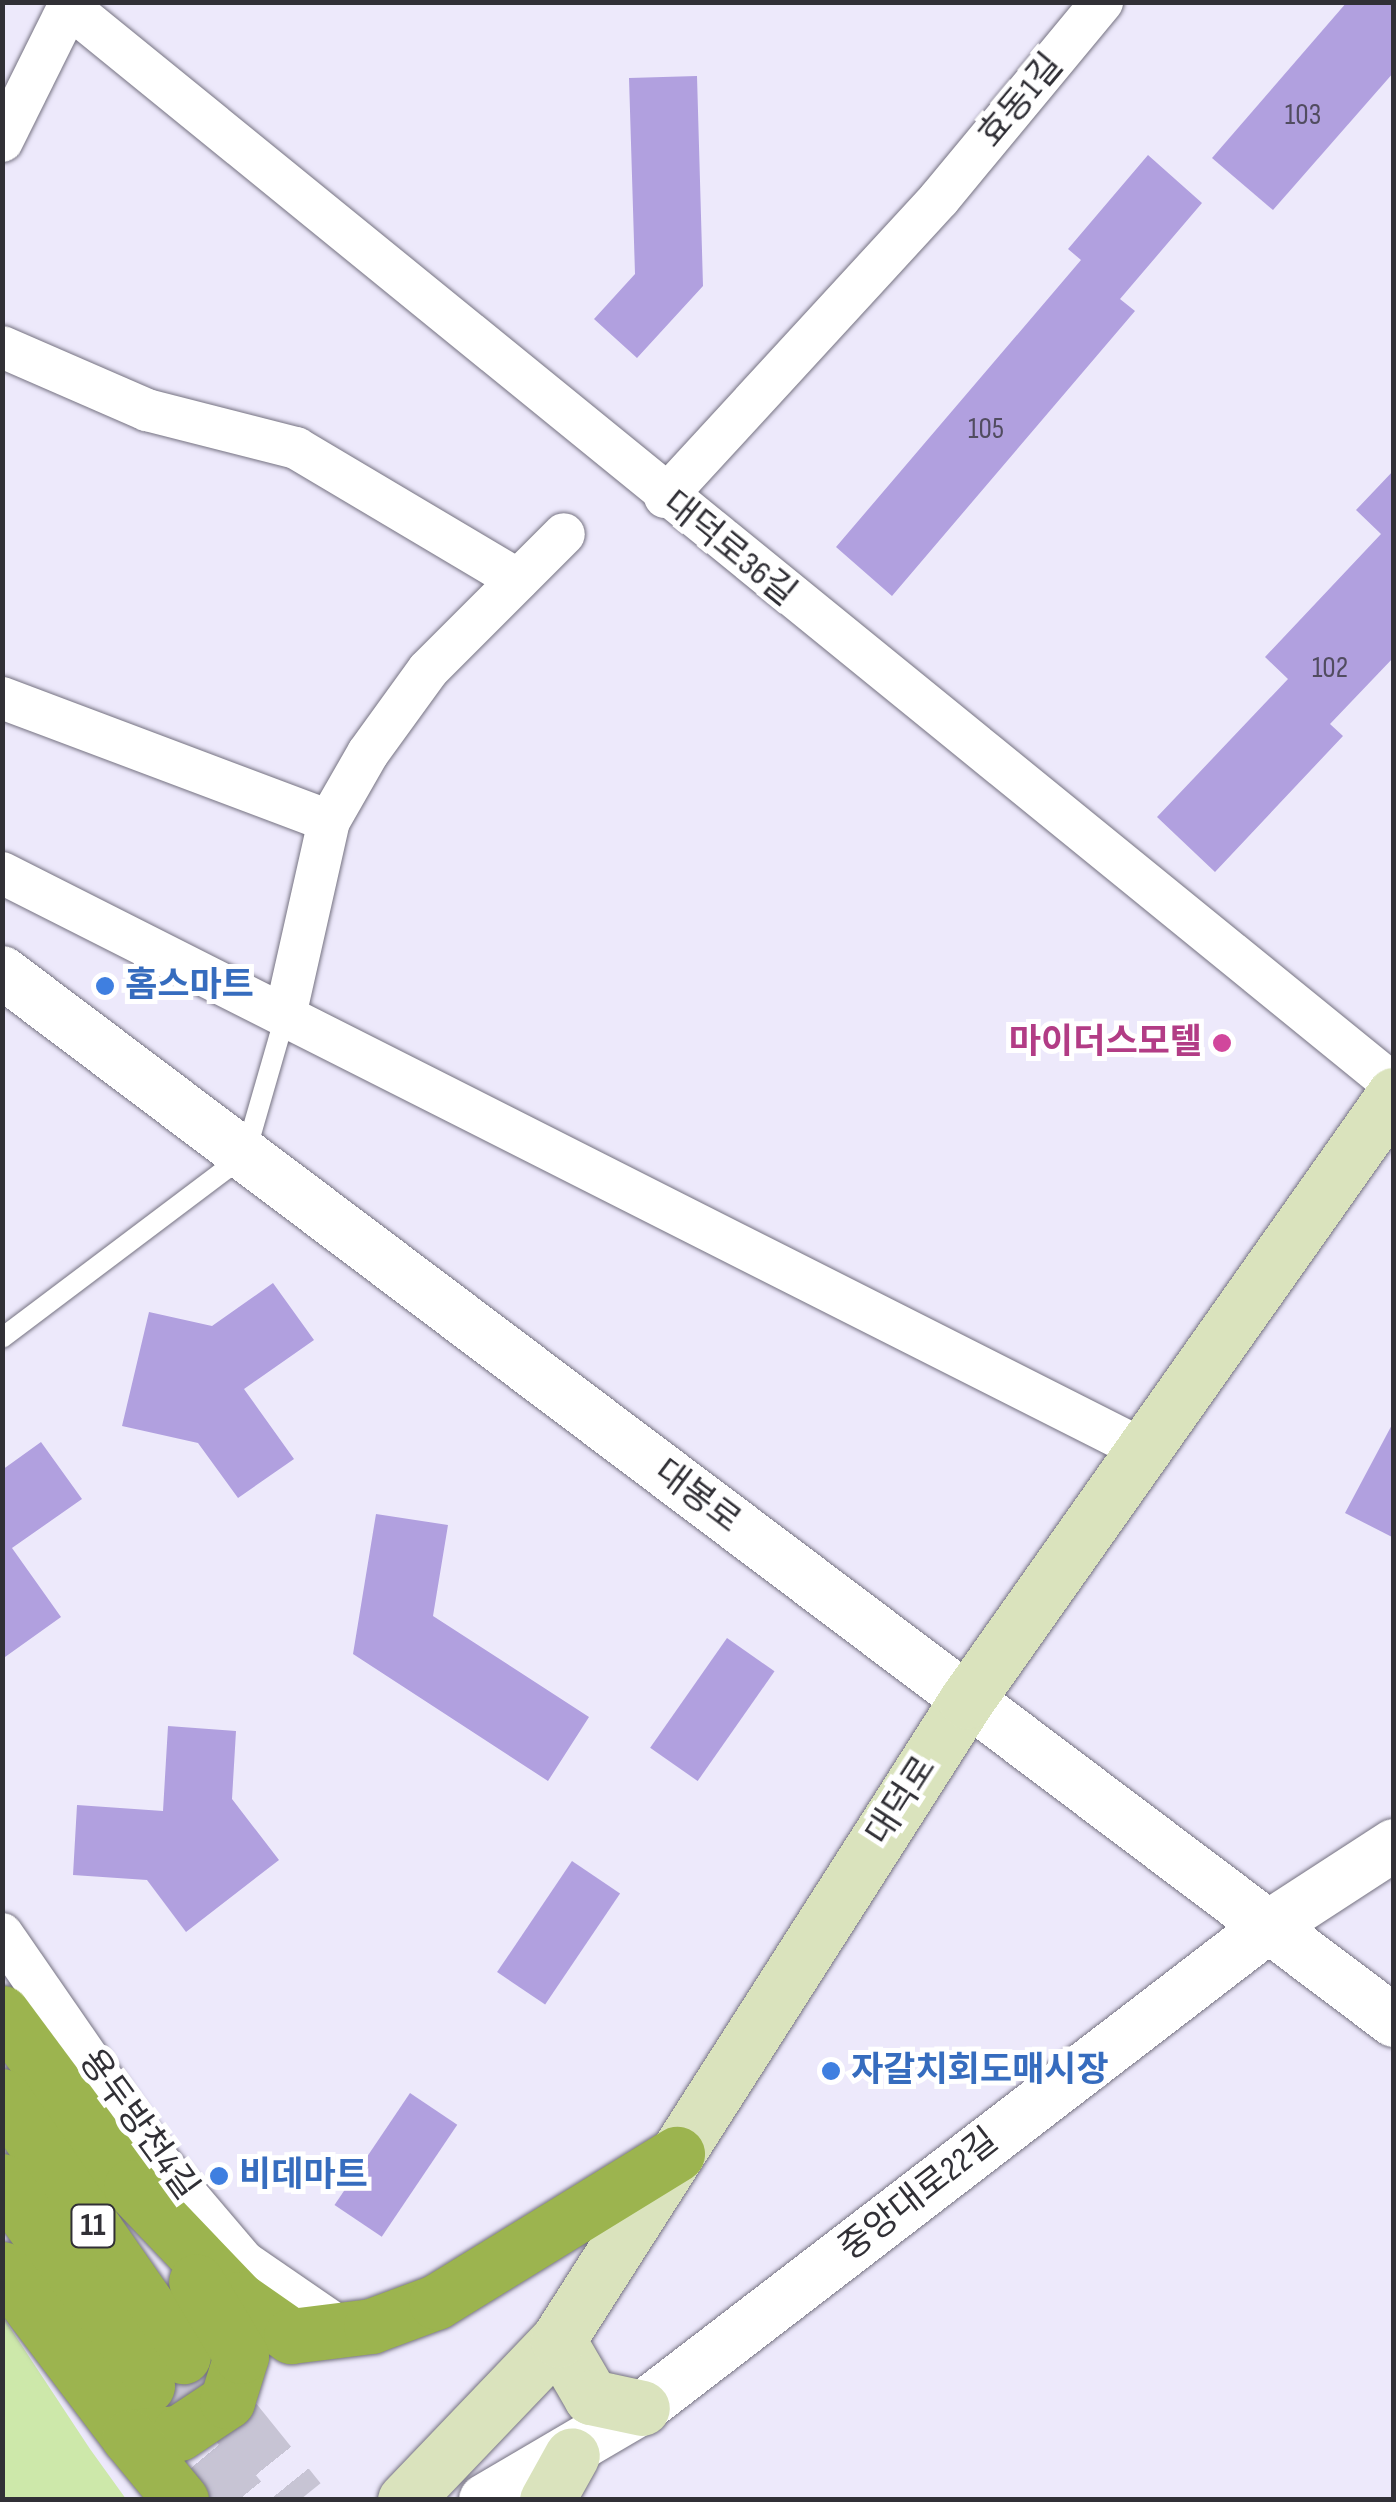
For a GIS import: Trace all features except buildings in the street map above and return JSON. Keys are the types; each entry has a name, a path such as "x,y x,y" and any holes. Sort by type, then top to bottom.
{"highway":[{"path":"2,2013 131,2187 242,2356 227,2401 179,2432 130,2437"},
{"name":"11","path":"2,2096 165,2371 2,2181"},
{"path":"131,2187 238,2300 292,2336 343,2330 436,2302 677,2154"},
{"path":"2,2269 182,2500"}],"main road":[{"name":"대덕로","path":"405,2500 558,2340 966,1701 1394,1095"},
{"path":"558,2340 591,2397 642,2408"}],"street":[{"name":"효동1길","path":"664,498 940,199 1102,2"},
{"path":"2,141 70,5"},
{"name":"대덕로36길","path":"70,5 664,498 1394,1085"},
{"path":"2,347 147,410 296,448 518,580"},
{"path":"285,1016 329,821 428,670 564,534"},
{"path":"2,698 329,821"},
{"path":"2,873 1144,1450"},
{"name":"대봉로","path":"2,972 1394,2021"},
{"name":"중앙대로22길","path":"486,2500 560,2477 642,2408 1270,1924 1394,1845"},
{"name":"용두방천4길","path":"2,1934 160,2162 244,2262 343,2330"}],"lane":[{"path":"2,1338 244,1155 285,1016"}],"green space":[{"path":"3,2317 90,2449 126,2499 3,2499"}],"tunnel":[{"path":"183,2356 299,2500"},
{"path":"152,2392 241,2500"}],"place":[{"name":"홈스마트","path":"105,986"},
{"name":"마이더스모텔","path":"1222,1043"},
{"name":"자갈치회도매시장","path":"831,2071"},
{"name":"비데마트","path":"219,2176"}]}
